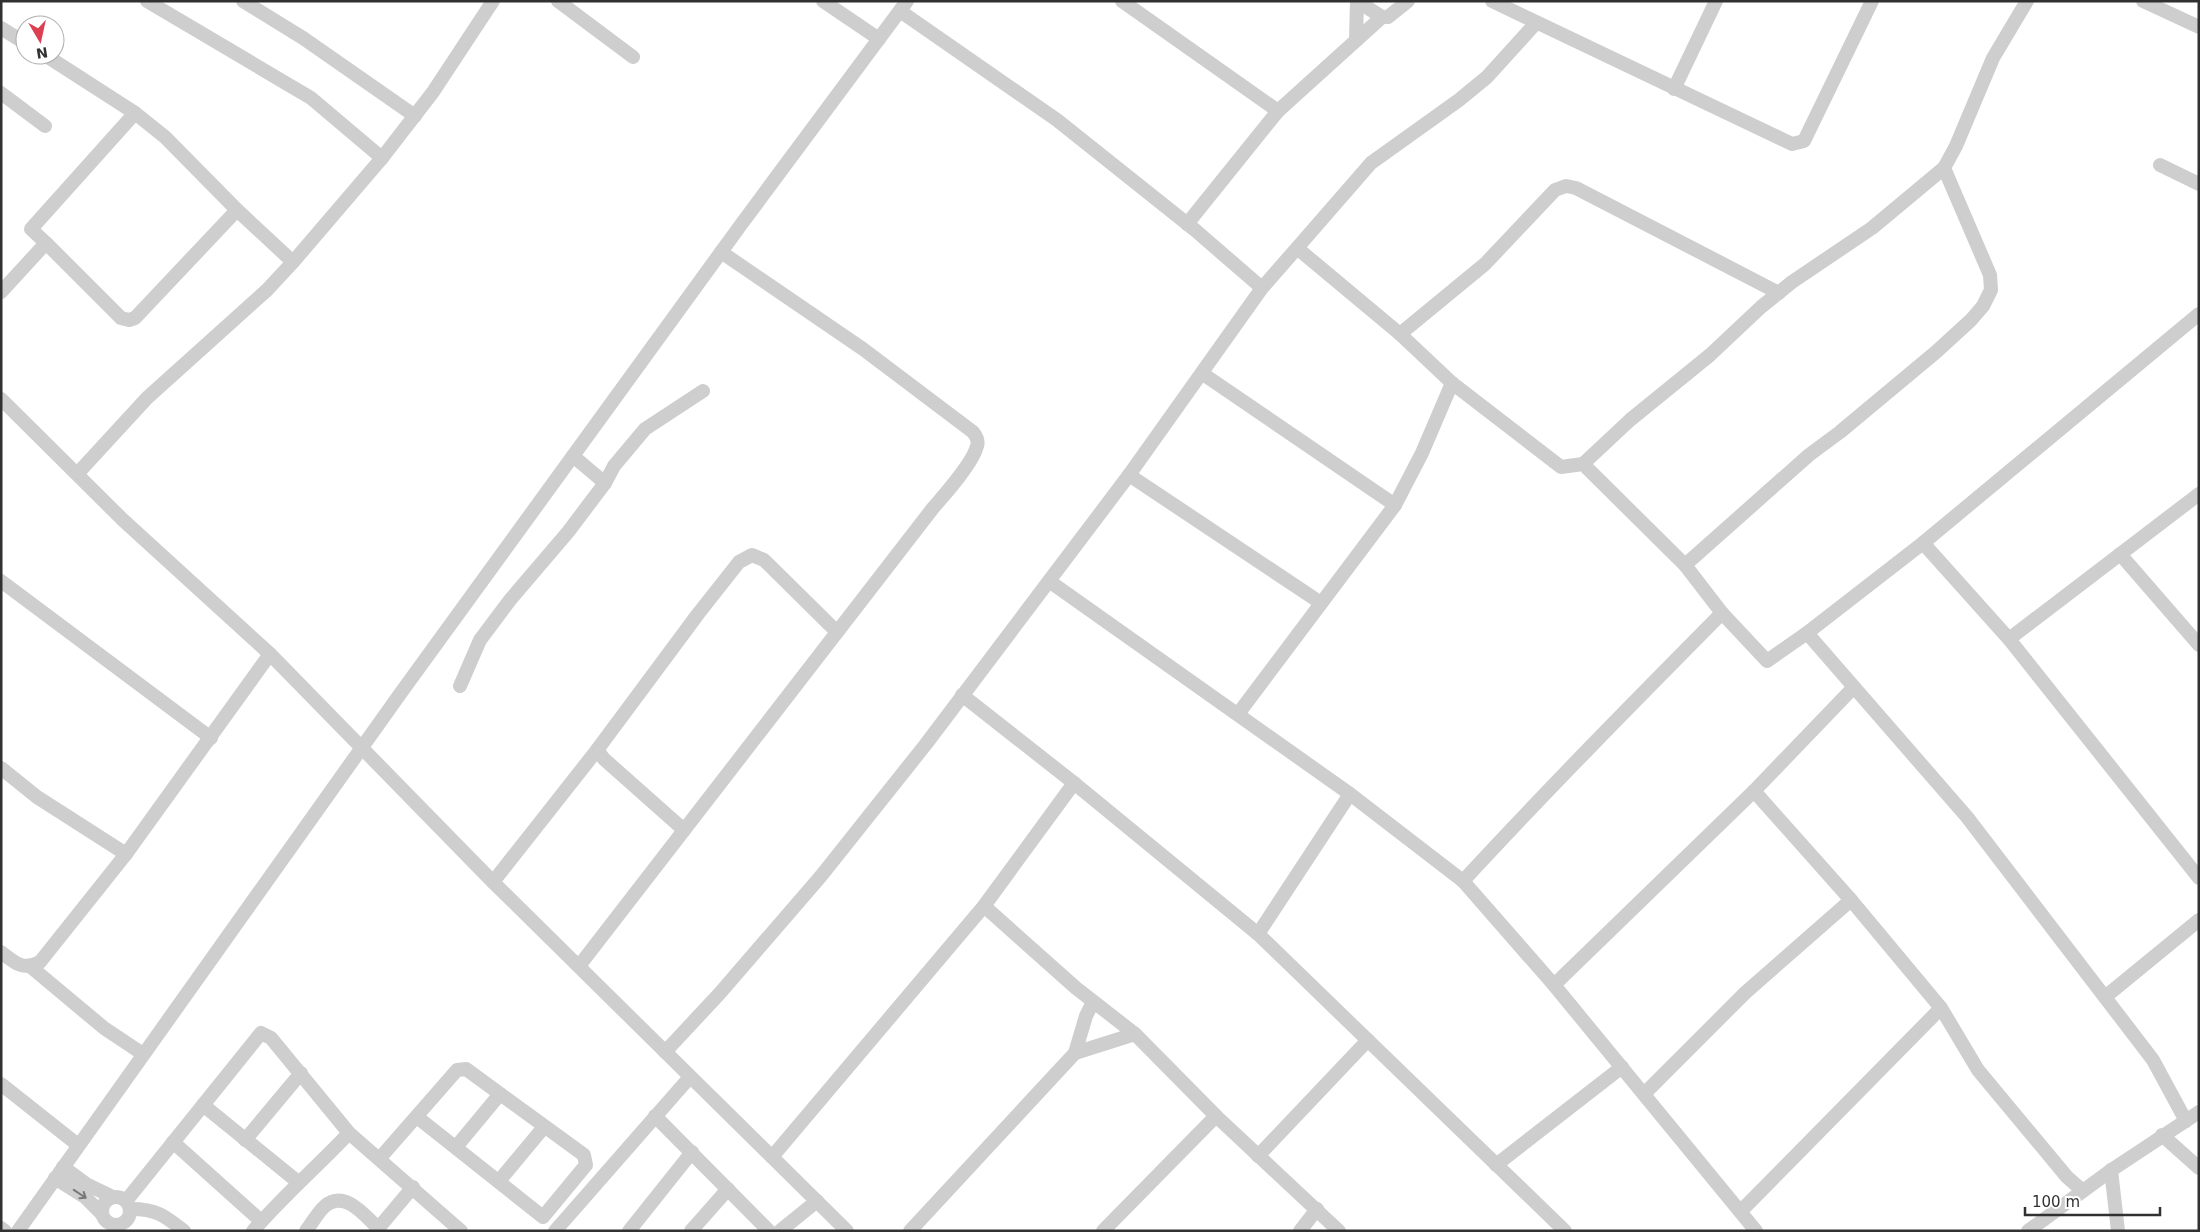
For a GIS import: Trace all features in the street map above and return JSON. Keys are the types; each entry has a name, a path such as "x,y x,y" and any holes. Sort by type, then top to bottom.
{"street":[{"path":"147,1 311,98 382,158"},
{"path":"243,1 302,38 414,116"},
{"path":"78,473 147,398 260,297 294,262 382,158 433,92 493,1"},
{"path":"558,1 634,57"},
{"path":"823,1 879,39"},
{"path":"1122,1 1278,111"},
{"path":"1356,40 1357,1"},
{"path":"1357,1 1382,17 1388,17 1408,1"},
{"path":"1492,1 1792,144 1804,142 1872,1"},
{"path":"1674,89 1716,1"},
{"path":"1297,248 1400,334 1452,383 1561,467 1583,464 1599,447 1710,355 1779,293 1872,228 1944,168 1956,146 1993,58 2028,1"},
{"path":"2143,1 2199,27"},
{"path":"18,1231 573,456 721,252 904,6 1057,120 1187,224 1262,288"},
{"path":"1187,224 1278,111 1382,17"},
{"path":"665,1052 720,993 821,876 926,744 1129,475 1203,374 1262,288 1371,163 1459,100 1487,77 1536,23"},
{"path":"1,28 15,36"},
{"path":"61,65 135,113 165,137 237,210 294,262"},
{"path":"1,93 45,126"},
{"path":"135,113 31,229 121,318 129,320 135,318 237,210"},
{"path":"2160,165 2199,184"},
{"path":"1685,565 1809,455 1840,432 1936,352 1983,306 1991,290 1990,275 1944,168"},
{"path":"1400,334 1485,264 1555,190 1566,186 1576,188 1779,293"},
{"path":"1,292 46,243"},
{"path":"579,966 972,458 978,445 977,438 973,432 863,349 721,252"},
{"path":"1583,464 1685,565 1722,613 1767,661 1807,633 1922,543 2199,314"},
{"path":"1203,374 1395,505"},
{"path":"1238,714 1395,505 1422,453 1452,383"},
{"path":"460,686 480,640 510,600 568,532 605,483 614,466 644,429 703,391"},
{"path":"1,399 78,473 123,520 270,654 492,882 847,1231"},
{"path":"573,456 605,483"},
{"path":"1129,475 1321,603"},
{"path":"2008,638 2199,494"},
{"path":"1922,543 2008,638 2199,878"},
{"path":"2120,554 2199,645"},
{"path":"492,882 597,750 739,562 752,555 764,560 837,632"},
{"path":"1,581 211,738"},
{"path":"1049,581 1350,794 1463,881 1554,984 1756,1231"},
{"path":"1463,881 1558,779 1722,613"},
{"path":"1807,633 1967,817 2153,1060 2186,1121"},
{"path":"1,952 20,966 31,967 40,962 126,854 270,654"},
{"path":"1554,984 1754,791 1854,687"},
{"path":"962,695 1074,783 1258,934 1565,1231"},
{"path":"597,750 604,759 684,830"},
{"path":"1,768 37,797 126,854"},
{"path":"772,1156 984,906 1074,783"},
{"path":"1754,791 1851,900 1941,1008 1978,1070 2067,1177 2083,1191"},
{"path":"1258,934 1350,794"},
{"path":"1644,1094 1745,994 1851,900"},
{"path":"984,906 1093,1002 1135,1034 1216,1116 1339,1231"},
{"path":"2105,997 2199,920"},
{"path":"31,967 104,1028 143,1054"},
{"path":"910,1231 1075,1053 1086,1016 1093,1002"},
{"path":"1740,1211 1941,1008"},
{"path":"123,1202 261,1033 272,1038 350,1133 413,1187 455,1229"},
{"path":"1075,1053 1135,1034"},
{"path":"1258,1156 1368,1040"},
{"path":"1496,1165 1622,1066"},
{"path":"380,1158 457,1070 461,1068 466,1069 584,1155 586,1165 543,1217 417,1117"},
{"path":"245,1140 302,1073"},
{"path":"555,1231 690,1077"},
{"path":"1,1084 78,1145"},
{"path":"456,1147 500,1094"},
{"path":"203,1105 298,1182"},
{"path":"2028,1231 2111,1170 2199,1112"},
{"path":"655,1116 770,1231"},
{"path":"1103,1231 1216,1116"},
{"path":"499,1181 544,1127"},
{"path":"173,1142 257,1226 298,1182 316,1168 350,1133"},
{"path":"2162,1135 2199,1168"},
{"path":"629,1231 692,1152"},
{"path":"2111,1170 2118,1231"},
{"path":"59,1172 123,1202 129,1218 123,1224 108,1225"},
{"path":"59,1172 86,1197 108,1225"},
{"path":"306,1231 326,1206 339,1200 353,1205 377,1230 413,1187"},
{"path":"694,1230 728,1189"},
{"path":"108,1225 102,1207 106,1200 150,1209 165,1216 184,1231"},
{"path":"780,1231 817,1202"},
{"path":"1300,1231 1317,1209"},
{"path":"2047,1216 2048,1231"},
{"path":"1,1228 5,1231"}]}
